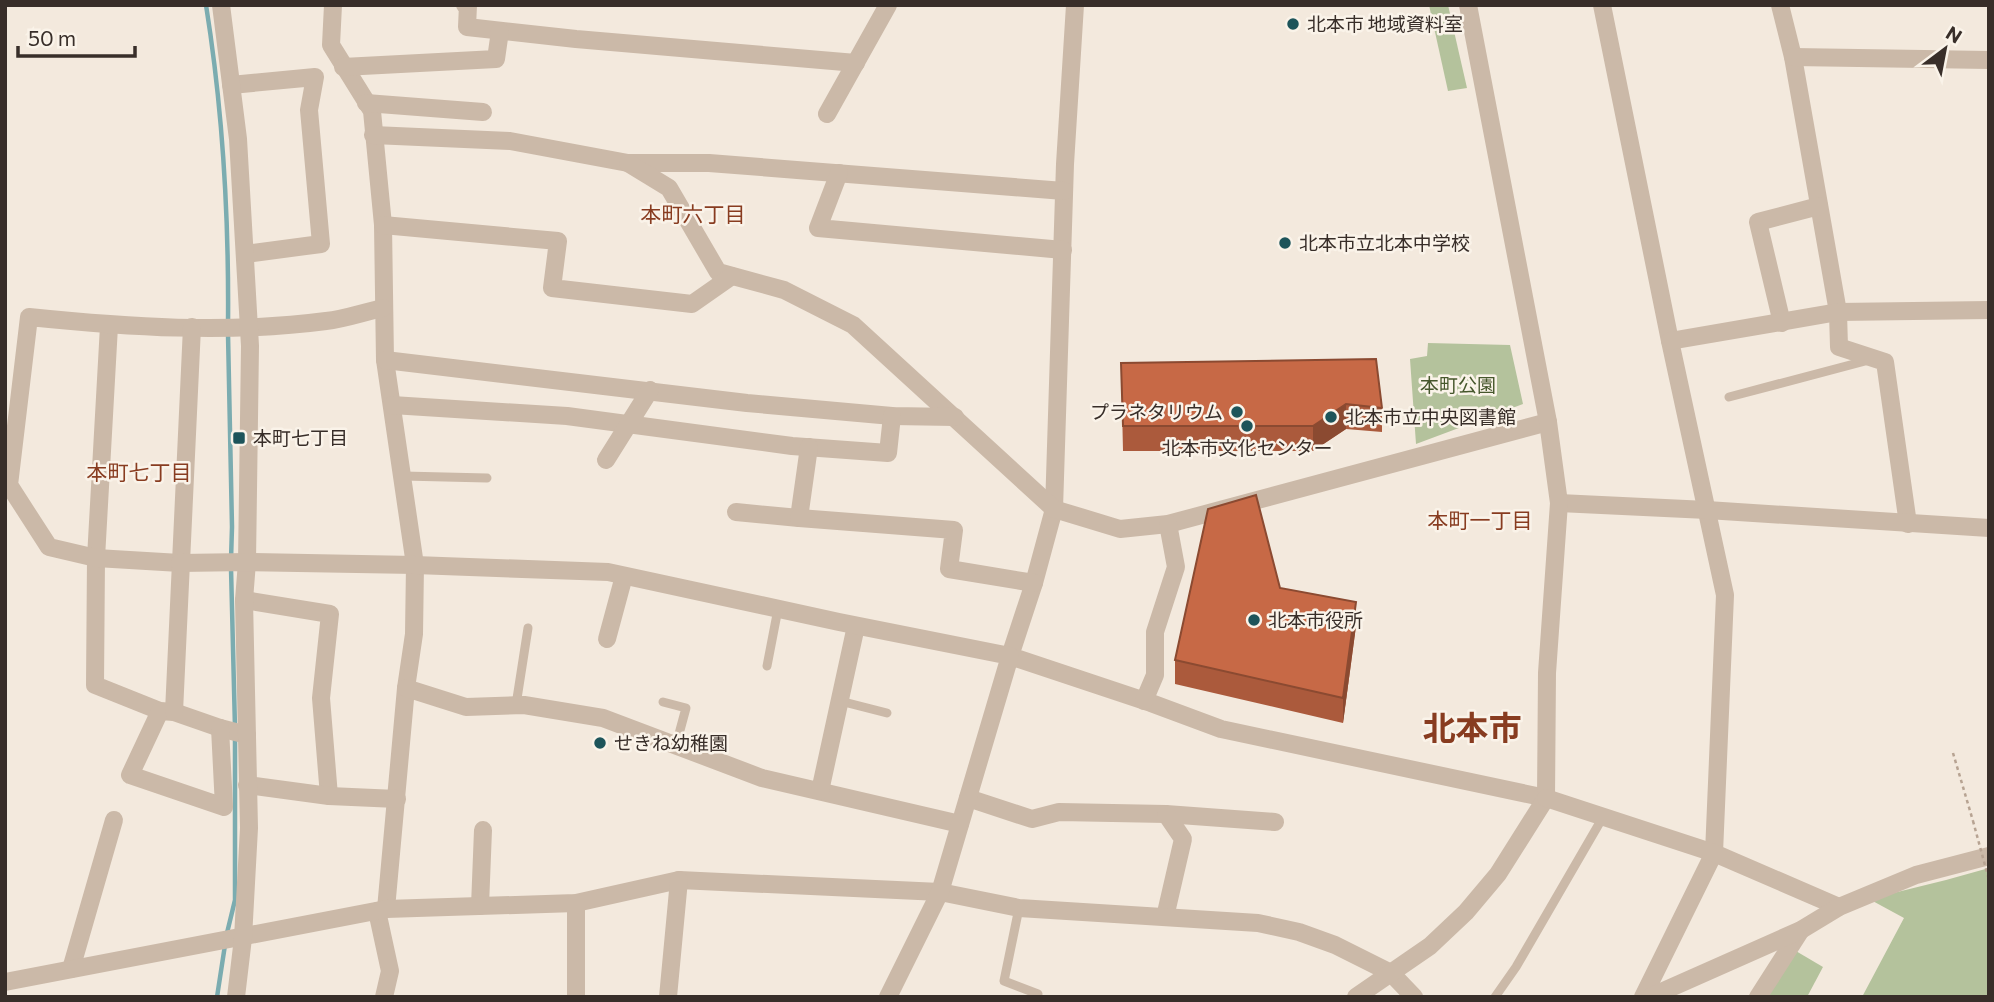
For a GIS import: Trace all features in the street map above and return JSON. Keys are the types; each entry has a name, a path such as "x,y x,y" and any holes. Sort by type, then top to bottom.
{"street":[{"path":"221,5 238,139 250,346 247,562 244,600 249,828 243,937 236,997"},
{"path":"333,5 331,45 372,111 383,225 385,360 415,565 414,634 406,688 397,799 381,910 390,971 384,997"},
{"path":"465,5 468,5 467,27 856,63"},
{"path":"827,114 888,5"},
{"path":"891,996 940,892 1054,509 1064,191 1075,5"},
{"path":"1356,997 1430,946 1466,912 1498,874 1546,798 1547,673 1559,503 1548,422 1468,5"},
{"path":"1602,5 1725,595 1714,853 1643,997"},
{"path":"1780,5 1793,57 1838,312 1839,347 1885,362 1908,524"},
{"path":"343,67 496,59 500,31"},
{"path":"1793,57 1989,60"},
{"path":"231,85 315,77 309,110 321,244 245,254"},
{"path":"366,103 483,112"},
{"path":"373,135 510,141 628,163 709,163 1064,191"},
{"path":"628,163 669,188 718,272 785,290 853,325 1054,509 1120,529 1168,524 1548,422"},
{"path":"839,173 818,228 1063,250"},
{"path":"1782,323 1758,222 1819,206"},
{"path":"383,225 558,241 552,288 692,303 732,276"},
{"path":"383,308 328,321 247,328 109,326 29,317 7,484 49,547 96,558 180,563 415,565 608,572 1010,656 1221,729 1546,798 1714,853 1839,907"},
{"path":"1670,341 1838,312 1989,310"},
{"path":"109,326 96,558 94,685 247,735"},
{"path":"192,327 180,563 167,711 130,775 224,807 220,728"},
{"path":"385,360 747,403 892,416 955,417"},
{"path":"606,460 650,390"},
{"path":"393,405 567,416 628,426 809,447 888,453 892,416"},
{"path":"799,518 809,447"},
{"path":"1559,503 1989,528"},
{"path":"736,512 954,530 949,569 1034,583"},
{"path":"1144,701 1155,675 1155,632 1176,567 1168,524"},
{"path":"607,639 624,576"},
{"path":"244,600 330,614 321,698 329,796"},
{"path":"820,791 856,625"},
{"path":"406,688 466,708 524,705 603,718 762,778 960,824"},
{"path":"247,785 329,796 397,799"},
{"path":"968,799 1032,819 1059,812 1166,814 1275,822"},
{"path":"1165,917 1184,839 1166,814"},
{"path":"71,969 114,820"},
{"path":"480,906 483,830"},
{"path":"1650,997 1801,930 1839,907 1916,875 1989,856"},
{"path":"5,982 381,910 576,903 680,880 940,892 1019,908 1258,923 1299,932 1335,945 1391,973 1414,997"},
{"path":"668,997 680,880"},
{"path":"576,903 576,997"},
{"path":"1758,997 1801,930"}],"lane":[{"path":"1728,397 1874,359"},
{"path":"403,476 487,478"},
{"path":"767,666 778,609"},
{"path":"516,705 528,628"},
{"path":"840,701 887,713"},
{"path":"663,702 686,708 676,745"},
{"path":"1495,997 1516,967 1603,817"},
{"path":"1019,908 1003,981 1038,994"}],"path":[{"path":"1953,753 1989,880"}],"green space":[{"path":"1429,5 1448,5 1467,88 1448,91"},
{"name":"本町公園","path":"1428,343 1510,345 1523,404 1416,444 1410,359 1427,356"},
{"path":"1989,868 1989,997 1862,997 1904,918 1869,899"},
{"path":"1784,944 1823,967 1807,997 1756,997"}],"building":[{"path":"1376,359 1382,408 1346,404 1313,426 1123,426 1121,363"},
{"name":"北本市役所","path":"1256,495 1280,588 1356,602 1343,698 1175,660 1208,509"}],"waterway":[{"path":"206,5 224,165 228,325"},
{"path":"228,334 231,560"},
{"path":"231,568 235,728"},
{"path":"227,933 235,900 235,736"},
{"path":"217,997 225,945"}],"place":[{"name":"北本市 地域資料室","path":"1293,24"},
{"name":"北本市立北本中学校","path":"1285,243"},
{"name":"プラネタリウム","path":"1237,412"},
{"name":"北本市立中央図書館","path":"1331,417"},
{"name":"北本市文化センター","path":"1247,426"},
{"name":"本町七丁目","path":"239,438"},
{"name":"北本市役所","path":"1254,620"},
{"name":"せきね幼稚園","path":"600,743"}],"district":[{"name":"本町六丁目","path":"693,215"},
{"name":"本町七丁目","path":"139,473"},
{"name":"本町一丁目","path":"1480,521"},
{"name":"北本市","path":"1472,728"}]}
